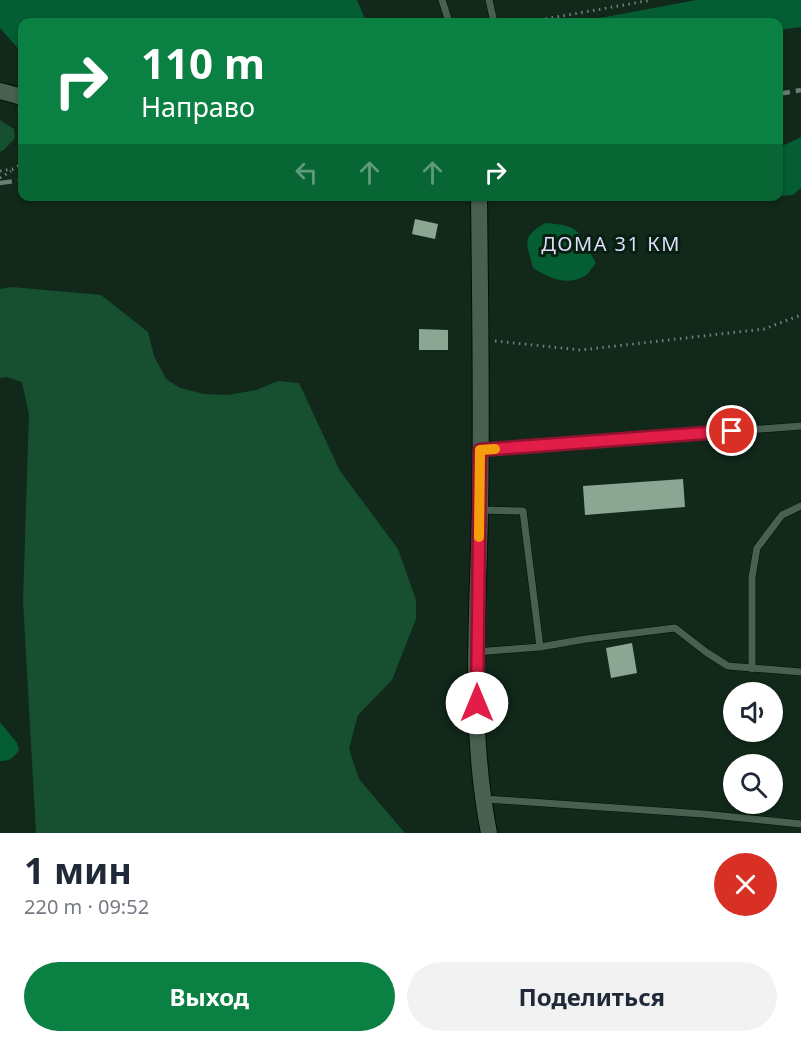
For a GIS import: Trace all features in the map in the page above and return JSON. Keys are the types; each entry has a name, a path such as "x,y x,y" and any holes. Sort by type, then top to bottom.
{"main road":[{"path":"0,91 18,96"},
{"path":"479,201 482,340 476,652 478,748 482,799 489,833"}],"lane":[{"path":"442,0 448,18"},
{"path":"489,0 493,18"},
{"path":"480,450 801,426"},
{"path":"752,669 752,577 757,548 782,515 801,506"},
{"path":"480,510 523,511 540,647"},
{"path":"476,652 540,647 675,628 728,666 801,672"},
{"path":"482,799 703,814 801,824"}],"path":[{"path":"551,18 652,0"},
{"path":"0,178 18,166"},
{"path":"0,171 13,169"},
{"path":"482,340 581,350 764,329 801,315"}],"green space":[{"path":"0,0 357,0 366,18 18,18 18,48 0,28"},
{"path":"696,0 801,0 801,27 783,29 783,18 600,18"},
{"path":"0,120 14,129 15,138 0,152"},
{"path":"801,137 801,188 793,195 783,196 783,146"},
{"path":"545,223 566,226 578,232 596,263 587,275 570,281 551,277 533,268 527,242 532,233"},
{"path":"12,287 101,295 148,332 154,356 166,379 180,388 204,394 228,395 256,390 278,381 299,383 340,471 398,549 416,600 416,619 392,680 358,715 349,749 359,779 405,833 36,833 23,600 29,415 22,382 7,377 0,378 0,289"},
{"path":"0,722 17,743 19,750 11,758 0,761"}],"building":[{"path":"415,219 438,224 435,239 412,234"},
{"path":"419,329 448,330 448,350 419,350"},
{"path":"683,479 685,507 585,515 583,486"},
{"path":"632,643 637,673 611,678 606,648"}],"railway":[{"path":"783,93 801,90"},
{"path":"0,183 18,181"}],"slow traffic":[{"path":"479,537 480,450 495,449"}],"district":[{"name":"ДОМА 31 КМ","path":"611,243"}],"route":[{"path":"477,703 480,450 732,431"}]}
